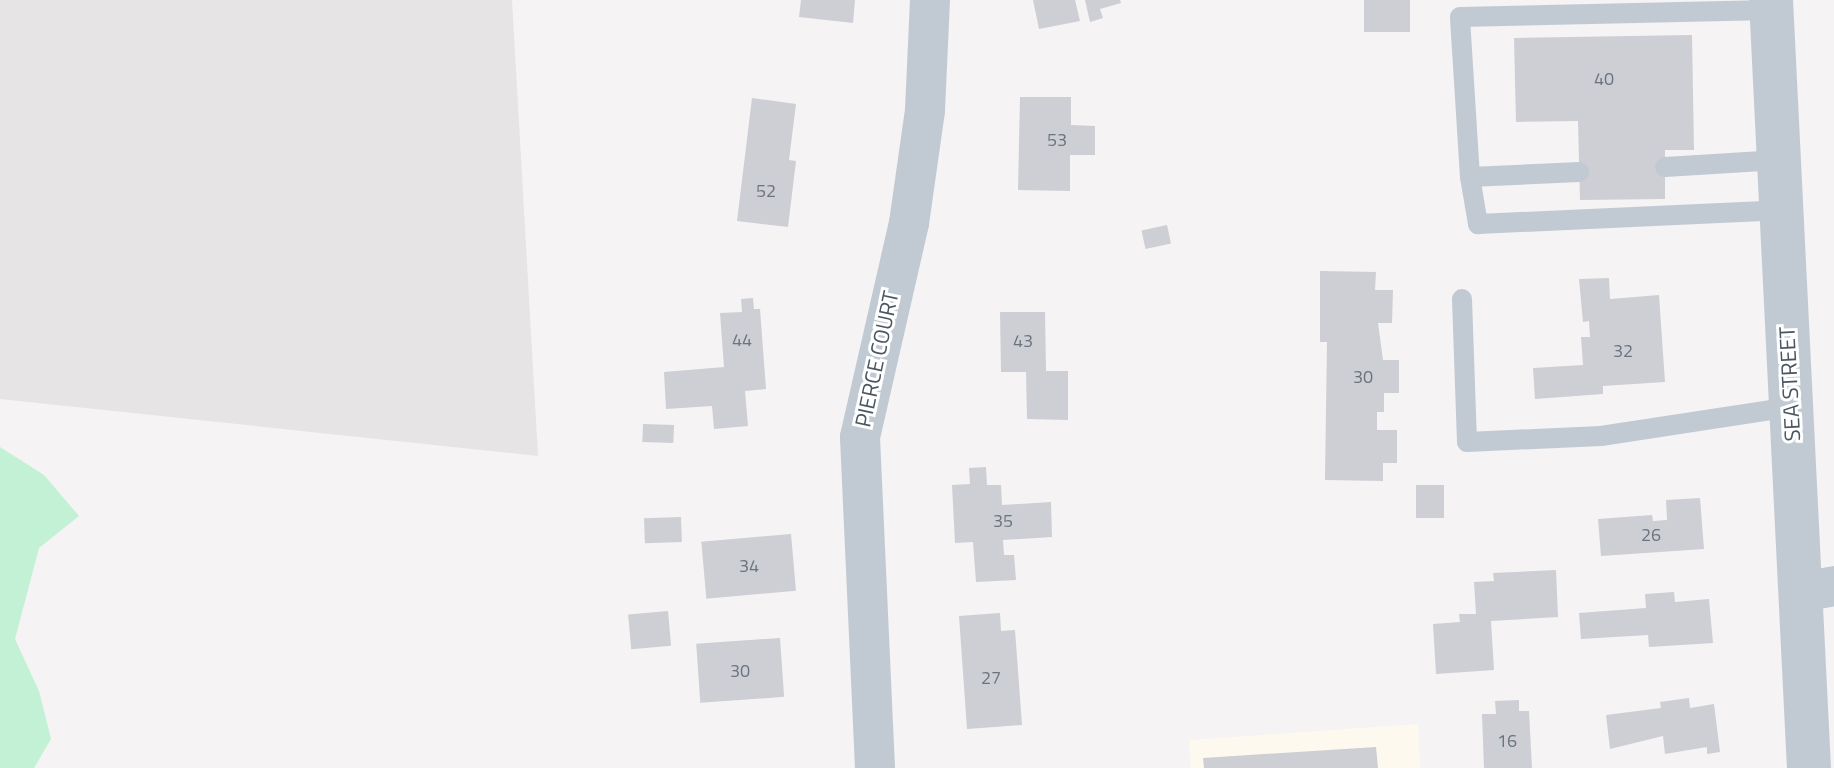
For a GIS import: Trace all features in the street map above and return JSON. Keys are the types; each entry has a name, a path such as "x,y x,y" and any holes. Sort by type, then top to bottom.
{"street":[{"name":"PIERCE COURT","path":"875,768 860,437 909,223 925,110 930,0"},
{"name":"SEA STREET","path":"1771,5 1791,407 1817,589 1809,768"}],"lane":[{"path":"1771,5 1460,17 1470,177 1478,224 1781,210"},
{"path":"1665,167 1779,160"},
{"path":"1470,177 1579,172"},
{"path":"1462,299 1467,442 1601,436 1791,407"}],"shaded area":[{"path":"0,0 512,0 538,456 0,399"},
{"path":"1418,724 1420,768 1191,768 1189,740"}],"green space":[{"path":"0,447 44,475 79,516 39,548 15,639 39,691 51,739 34,768 0,768"}],"building":[{"path":"801,0 855,0 853,23 799,17"},
{"path":"1033,0 1075,0 1080,21 1039,29"},
{"path":"1085,0 1120,0 1121,3 1100,9 1103,18 1090,22"},
{"path":"1364,0 1410,0 1410,32 1364,32"},
{"path":"1692,35 1694,150 1665,150 1665,199 1580,200 1578,121 1516,122 1514,38"},
{"path":"1020,97 1071,97 1071,125 1095,126 1095,155 1070,155 1070,191 1018,190"},
{"path":"752,98 796,104 789,160 796,161 788,227 737,221"},
{"path":"1167,225 1171,244 1146,249 1142,230"},
{"path":"1320,271 1376,272 1375,290 1393,290 1392,323 1378,323 1383,360 1399,360 1399,393 1384,393 1384,412 1377,412 1377,430 1397,430 1397,463 1383,463 1383,481 1325,480 1327,342 1320,342"},
{"path":"1609,278 1610,299 1659,295 1665,382 1603,386 1603,394 1535,399 1533,368 1583,365 1581,337 1590,337 1589,321 1583,322 1579,279"},
{"path":"753,298 754,309 760,309 766,389 745,391 748,426 714,429 712,406 666,409 664,372 724,367 720,313 742,312 741,299"},
{"path":"1000,312 1045,312 1046,371 1068,371 1068,420 1027,419 1026,372 1001,372"},
{"path":"643,424 674,425 673,443 642,442"},
{"path":"986,467 987,485 1001,485 1002,505 1051,502 1052,537 1003,540 1004,555 1014,555 1016,580 976,582 973,542 955,543 952,485 970,484 969,468"},
{"path":"1416,485 1444,485 1444,518 1416,518"},
{"path":"1700,498 1704,549 1601,556 1598,519 1652,515 1653,521 1667,520 1666,500"},
{"path":"681,517 682,542 645,543 644,518"},
{"path":"791,534 796,591 706,599 701,542"},
{"path":"1556,570 1558,617 1491,621 1494,670 1436,674 1433,624 1460,622 1459,614 1476,614 1474,582 1494,581 1493,573"},
{"path":"1674,592 1675,602 1709,599 1713,643 1649,647 1648,635 1581,639 1579,613 1646,608 1645,594"},
{"path":"668,611 671,646 631,649 628,614"},
{"path":"1000,613 1001,631 1015,630 1022,725 967,729 959,616"},
{"path":"780,638 784,697 700,703 696,644"},
{"path":"1689,698 1690,708 1714,704 1720,752 1707,754 1707,747 1665,754 1663,736 1610,749 1606,715 1661,708 1660,702"},
{"path":"1519,700 1519,711 1529,711 1532,768 1484,768 1482,714 1496,714 1495,701"},
{"path":"1376,747 1378,768 1204,768 1203,758"}]}
